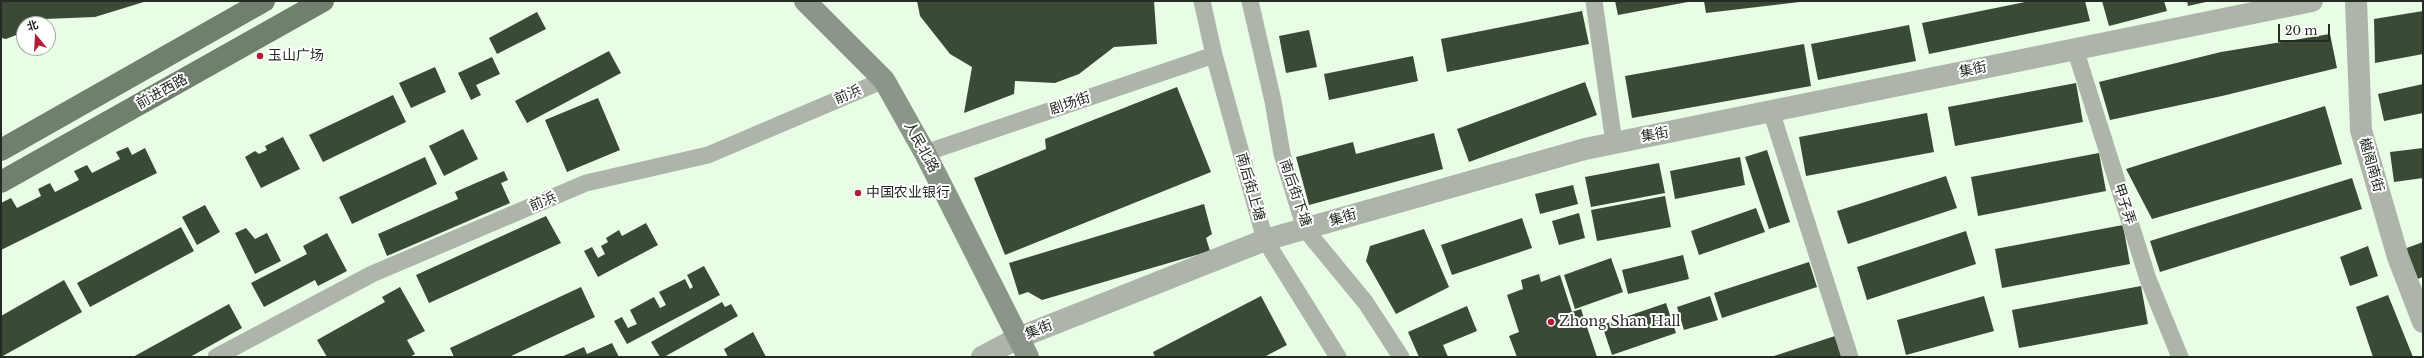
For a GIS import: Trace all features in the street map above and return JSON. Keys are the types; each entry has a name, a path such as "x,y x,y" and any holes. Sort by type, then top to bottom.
{"main road":[{"name":"前进西路","path":"1,150 264,1"},
{"name":"前进西路","path":"1,182 323,1"},
{"name":"人民北路","path":"805,1 884,80 926,153 1028,357"}],"street":[{"name":"南后街上塘","path":"1202,1 1214,55 1265,240 1338,357"},
{"name":"南后街下塘","path":"1250,1 1273,100 1282,154 1305,229 1366,303 1400,357"},
{"path":"1594,1 1614,143"},
{"name":"集街","path":"982,357 1018,338 1265,240 1585,149 2312,1"},
{"name":"樾阁南街","path":"2356,1 2361,130 2398,257 2423,322"},
{"name":"甲子弄","path":"2075,49 2148,279 2180,357"},
{"name":"剧场街","path":"926,153 1214,55"},
{"name":"前浜","path":"216,357 372,274 586,183 708,155 884,80"},
{"path":"1771,111 1850,357"}],"building":[{"path":"1,1 147,1 95,17 56,19 56,16 16,16 16,35 6,39 1,38"},
{"path":"917,1 1154,1 1157,44 1114,47 1079,74 1055,83 1015,81 1014,94 964,113 972,67 950,54 920,16"},
{"path":"1615,1 1688,1 1688,2 1618,15"},
{"path":"1704,1 1800,1 1800,2 1706,13"},
{"path":"2030,1 2085,1 2090,21 1929,54 1922,23"},
{"path":"2102,1 2164,1 2167,11 2109,26"},
{"path":"2187,1 2206,1 2206,2 2188,6"},
{"path":"1582,11 1589,44 1447,72 1441,39"},
{"path":"2423,11 2423,54 2375,63 2374,19"},
{"path":"537,12 546,29 497,54 489,38"},
{"path":"1909,25 1916,61 1818,80 1811,44"},
{"path":"1309,30 1317,67 1286,73 1279,36"},
{"path":"2330,34 2337,68 2222,96 2110,120 2099,82 2221,52"},
{"path":"1804,44 1811,86 1632,118 1625,76"},
{"path":"609,51 621,73 527,123 515,101"},
{"path":"1413,56 1418,81 1329,100 1324,74"},
{"path":"492,57 500,74 476,85 481,95 471,100 458,73"},
{"path":"435,67 446,92 411,108 399,83"},
{"path":"1585,82 1597,115 1469,162 1457,129"},
{"path":"2076,83 2083,122 1955,146 1948,107"},
{"path":"2423,84 2423,113 2384,121 2378,94"},
{"path":"1177,87 1211,172 1005,255 974,178 1046,149 1045,139"},
{"path":"393,95 406,122 323,162 309,135"},
{"path":"598,98 620,150 567,172 545,120"},
{"path":"2325,106 2342,164 2152,219 2126,169"},
{"path":"1927,113 1934,152 1806,176 1799,137"},
{"path":"463,129 478,159 444,176 429,146"},
{"path":"1434,133 1443,169 1309,205 1296,157 1353,142 1356,154"},
{"path":"283,137 300,169 261,188 245,157 255,151 259,154 267,150 265,146"},
{"path":"128,147 132,155 145,148 157,173 1,250 1,203 11,198 17,208 41,196 38,189 50,183 55,192 79,180 74,171 87,165 92,173 120,159 116,152"},
{"path":"2423,148 2423,178 2394,182 2390,152"},
{"path":"1767,150 1790,222 1769,229 1745,157"},
{"path":"2099,153 2106,191 1978,216 1971,177"},
{"path":"425,157 437,184 352,224 339,197"},
{"path":"1740,157 1745,185 1675,199 1670,171"},
{"path":"1659,163 1665,193 1591,207 1585,177"},
{"path":"504,171 508,180 501,183 510,203 387,256 378,234 458,199 455,192"},
{"path":"1946,176 1957,208 1848,244 1837,211"},
{"path":"2352,178 2362,209 2160,272 2150,241"},
{"path":"1573,185 1578,204 1540,214 1535,194"},
{"path":"1665,196 1671,227 1597,241 1591,210"},
{"path":"1204,204 1212,234 1206,238 1210,251 1042,300 1028,292 1019,295 1009,263"},
{"path":"205,205 220,232 197,245 182,217"},
{"path":"1756,208 1765,232 1699,255 1691,231"},
{"path":"1579,213 1585,238 1559,245 1552,221"},
{"path":"546,216 561,243 429,303 416,275"},
{"path":"1522,218 1532,248 1452,275 1441,245"},
{"path":"646,223 658,245 598,277 584,251 592,247 598,258 605,254 601,246 608,242 606,238 619,230 622,236"},
{"path":"2123,225 2130,264 2002,288 1995,249"},
{"path":"181,227 194,251 90,307 77,283"},
{"path":"246,228 255,239 267,233 281,261 255,274 235,233"},
{"path":"1424,229 1449,287 1396,314 1366,261 1370,246"},
{"path":"1966,231 1976,264 1867,300 1857,267"},
{"path":"327,233 347,271 318,286 315,280 264,307 251,283 307,254 303,246"},
{"path":"2423,242 2423,277 2415,280 2404,249"},
{"path":"2368,246 2378,276 2350,286 2340,257"},
{"path":"1683,255 1689,279 1628,294 1622,270"},
{"path":"1611,258 1623,292 1575,309 1564,275"},
{"path":"1809,262 1817,287 1722,318 1714,293"},
{"path":"704,266 720,295 627,344 614,321 622,317 628,328 637,324 630,310 654,297 660,308 666,305 659,292 685,279 690,289 693,287 687,275"},
{"name":"Zhong Shan Hall","path":"1539,274 1541,282 1560,275 1572,312 1581,309 1597,357 1517,357 1509,336 1519,332 1507,295 1523,289 1521,280"},
{"path":"64,280 82,312 1,357 1,316"},
{"path":"2141,286 2148,324 2019,348 2012,310"},
{"path":"400,287 425,331 407,340 415,354 410,357 327,357 317,340 385,302 382,297"},
{"path":"581,287 595,317 509,357 454,357 450,348"},
{"path":"2388,295 2413,357 2373,357 2356,307"},
{"path":"1261,296 1287,345 1264,357 1155,357 1153,352"},
{"path":"1710,296 1718,320 1684,330 1677,307"},
{"path":"1984,296 1994,331 1906,355 1897,320"},
{"path":"722,302 725,307 731,304 738,316 664,357 660,357 651,342"},
{"path":"1666,303 1676,333 1612,355 1602,325"},
{"path":"229,304 242,328 190,357 133,357"},
{"path":"1467,306 1477,331 1443,345 1448,357 1419,357 1408,332"},
{"path":"753,332 766,357 728,357 724,349"},
{"path":"1835,336 1842,357 1771,357"},
{"path":"612,343 619,357 561,357 584,347 587,354"}],"place":[{"name":"玉山广场","path":"260,56"},
{"name":"中国农业银行","path":"858,193"},
{"name":"Zhong Shan Hall","path":"1551,322"}]}
